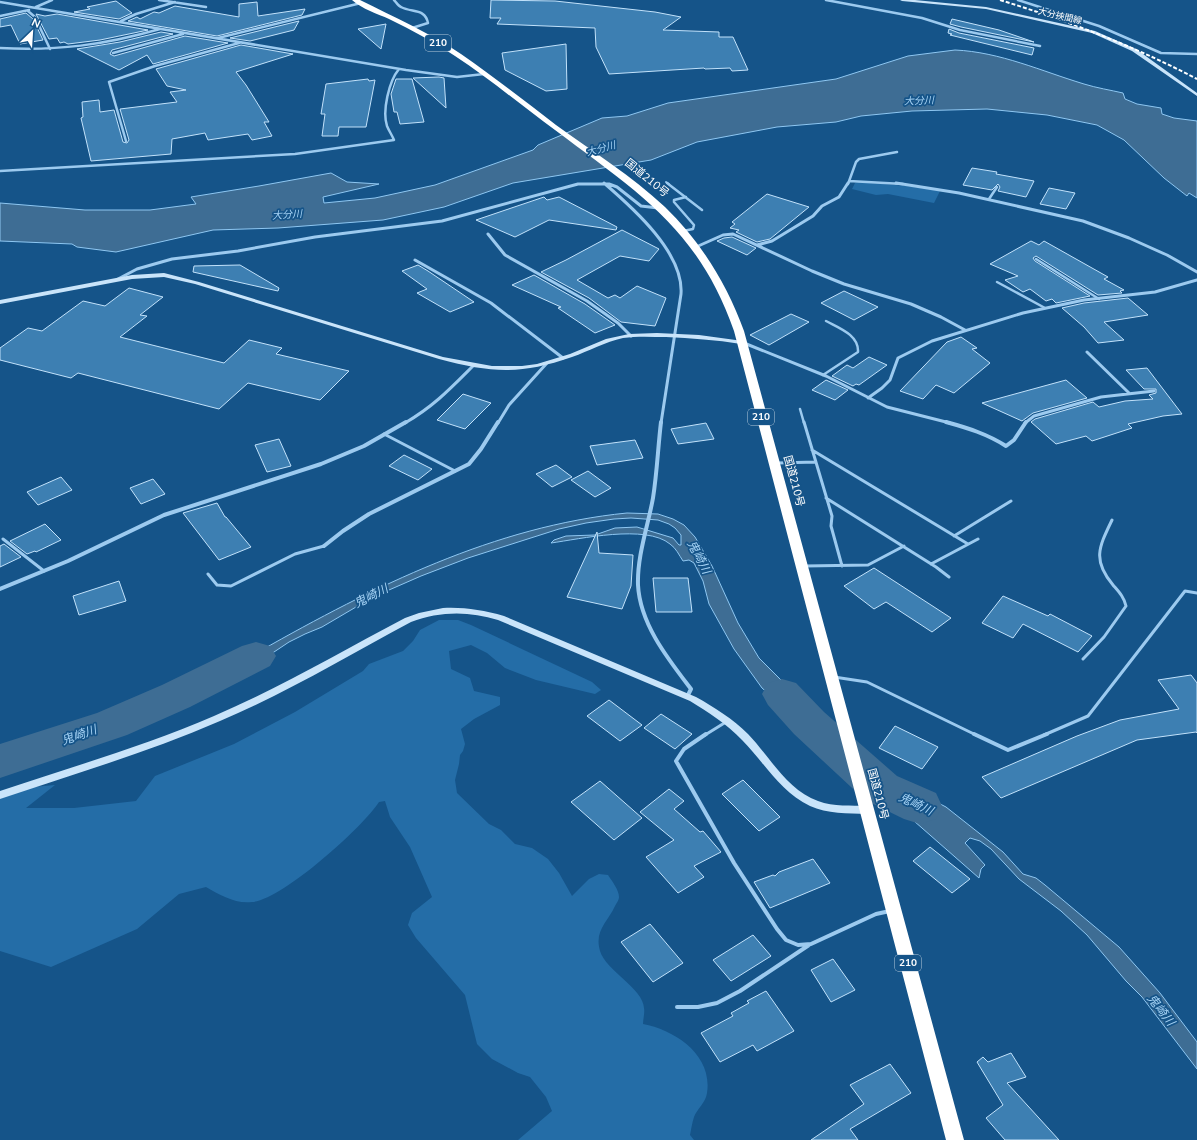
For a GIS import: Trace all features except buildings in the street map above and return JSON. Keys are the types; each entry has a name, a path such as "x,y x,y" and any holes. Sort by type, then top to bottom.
{"highway":[{"name":"国道210号","path":"358,1 412,28 451,50 646,195 682,231 695,247 712,271 724,293 742,342 834,693 861,786 955,1140"}],"street":[{"path":"36,7 52,0"},
{"path":"159,0 206,7"},
{"path":"394,0 400,6 418,9 425,16 428,23 412,28"},
{"path":"826,0 922,18 960,30 1040,46"},
{"name":"大分挾間線","path":"902,0 986,8 1093,32 1134,50 1197,96"},
{"path":"1019,0 1099,26 1161,53 1197,54"},
{"path":"216,38 358,1"},
{"path":"0,2 399,69 457,77 484,74"},
{"path":"120,21 136,14 175,2"},
{"path":"0,16 40,8"},
{"path":"28,11 35,17 50,49"},
{"path":"0,48 50,49 95,44 162,29"},
{"path":"113,53 186,33"},
{"path":"126,141 109,82 155,66 242,42"},
{"path":"0,171 296,154 394,140 387,125 387,109 390,82 394,74 399,69"},
{"path":"757,245 772,241 810,218 822,206 840,196 849,181 856,162 859,159 897,152"},
{"path":"849,181 873,181 903,184 989,199 1066,217 1111,230 1167,255 1197,272"},
{"path":"118,279 137,269 172,259 238,251 315,237 432,223 570,186 604,183 614,185 641,206 660,208"},
{"path":"604,183 637,214 670,254 681,277 682,286 656,462 654,493 639,568 638,584 642,608 649,628 661,648 691,689 687,697"},
{"path":"488,234 492,237 504,254 608,313 631,336"},
{"path":"695,247 723,234 729,234 757,245 824,276 911,304 941,317 965,330"},
{"path":"414,260 491,303 564,358"},
{"path":"0,302 118,279 150,275 179,278 473,366 506,370 530,368 547,364 611,340 631,336 674,336 742,342 824,375 868,398 894,409 974,429 992,437 1006,446 1013,442 1025,422 1030,417 1087,400 1129,393 1154,391"},
{"path":"868,398 888,382 893,374 894,362 898,358 923,344 965,330 1045,308 1155,292 1197,280"},
{"path":"1088,352 1129,393"},
{"path":"324,546 342,531 369,514 469,464 510,405 547,364"},
{"path":"0,589 44,572 164,515 321,464 364,446 429,408 473,366"},
{"path":"0,795 176,735 218,719 258,700 418,616 443,611 472,611 501,618 687,697 706,707 745,737 784,780 806,799 813,803 830,808 867,810"}],"lane":[{"path":"666,182 702,210"},
{"path":"989,199 997,187"},
{"path":"682,231 693,229 694,225 674,202 674,200 686,197"},
{"path":"1036,259 1099,299"},
{"path":"997,282 1045,308"},
{"path":"824,375 858,352 859,349 858,343 848,334 826,321"},
{"path":"800,409 832,516 831,526 842,566"},
{"path":"384,434 455,471"},
{"path":"812,450 968,544"},
{"path":"774,463 816,462"},
{"path":"826,498 904,546 949,577"},
{"path":"954,536 1011,501"},
{"path":"1083,659 1104,637 1126,606 1121,594 1104,574 1099,557 1112,520"},
{"path":"3,539 44,572"},
{"path":"931,564 978,539"},
{"path":"208,574 217,585 231,586 294,554 324,546"},
{"path":"801,566 868,566 904,546"},
{"path":"830,677 847,678 867,682 1008,750 1088,716 1184,591 1197,593"},
{"path":"727,722 686,747 678,755 676,761 734,863 777,929 786,940 798,945 811,944"},
{"path":"677,1007 698,1007 717,1003 740,991 811,944 876,914 894,910"}],"shaded area":[{"path":"859,182 907,186 940,191 934,203 888,194 876,195 852,189 855,183"},
{"path":"439,620 458,620 471,625 592,682 601,690 595,694 536,680 505,668 487,653 471,645 449,651 451,669 470,678 474,691 500,697 500,705 474,719 461,729 465,744 460,755 455,780 457,793 489,824 501,830 515,844 532,848 548,859 559,873 572,896 589,879 599,874 608,875 618,891 619,898 600,932 600,951 609,966 638,993 644,1010 643,1024 655,1027 679,1038 698,1056 704,1067 707,1079 707,1093 693,1119 690,1135 694,1140 518,1140 552,1111 546,1097 530,1077 518,1073 492,1059 477,1044 465,995 416,938 408,925 412,913 432,897 410,847 390,817 385,801 379,802 370,814 339,845 320,861 282,889 265,898 252,902 240,902 206,887 179,894 137,929 51,967 0,951 0,795 21,788 55,785 26,808 74,808 136,801 155,776 234,744 295,712 363,671 369,664 403,651 413,641 420,630"}],"water":[{"name":"大分川","path":"955,50 988,54 1004,58 1084,84 1123,93 1125,99 1137,104 1161,108 1162,114 1174,118 1197,121 1197,198 1189,193 1187,196 1164,178 1124,140 1097,125 1047,115 987,109 912,111 861,116 836,122 777,127 697,142 651,160 513,183 444,207 383,220 278,228 213,230 116,252 77,247 72,244 0,241 0,203 85,210 150,210 196,204 191,197 331,173 347,182 379,184 323,197 324,203 375,198 435,185 533,150 538,145 602,118 627,116 668,103 836,79 908,56"},
{"path":"627,513 658,514 673,519 684,525 695,537 712,566 738,623 759,658 812,711 821,749 798,733 790,718 778,702 762,688 734,649 709,604 703,581 694,563 689,560 683,561 670,544 659,538 629,534 612,534 551,543 554,540 566,536 595,535 615,528 637,527 673,538 679,545 681,545 681,535 675,528 658,520 631,518 586,523 559,529 468,558 373,597 322,627 289,642 271,654 207,683 219,670 236,662 250,651 260,651 346,604 436,563 530,531 578,520"},
{"path":"868,754 885,773 896,781 946,807 1003,852 1023,874 1036,878 1119,947 1160,993 1197,1042 1197,1069 1142,997 1126,981 1087,935 1061,911 1019,879 991,849 980,841 970,838 965,843 985,865 981,869 979,878 906,814 880,800"}],"waterway":[{"name":"鬼崎川","path":"0,761 112,724 176,696 256,656"},
{"name":"鬼崎川","path":"782,694 809,723 881,788 920,806"}],"railway":[{"path":"1000,0 1051,17 1125,45 1197,79"}]}
